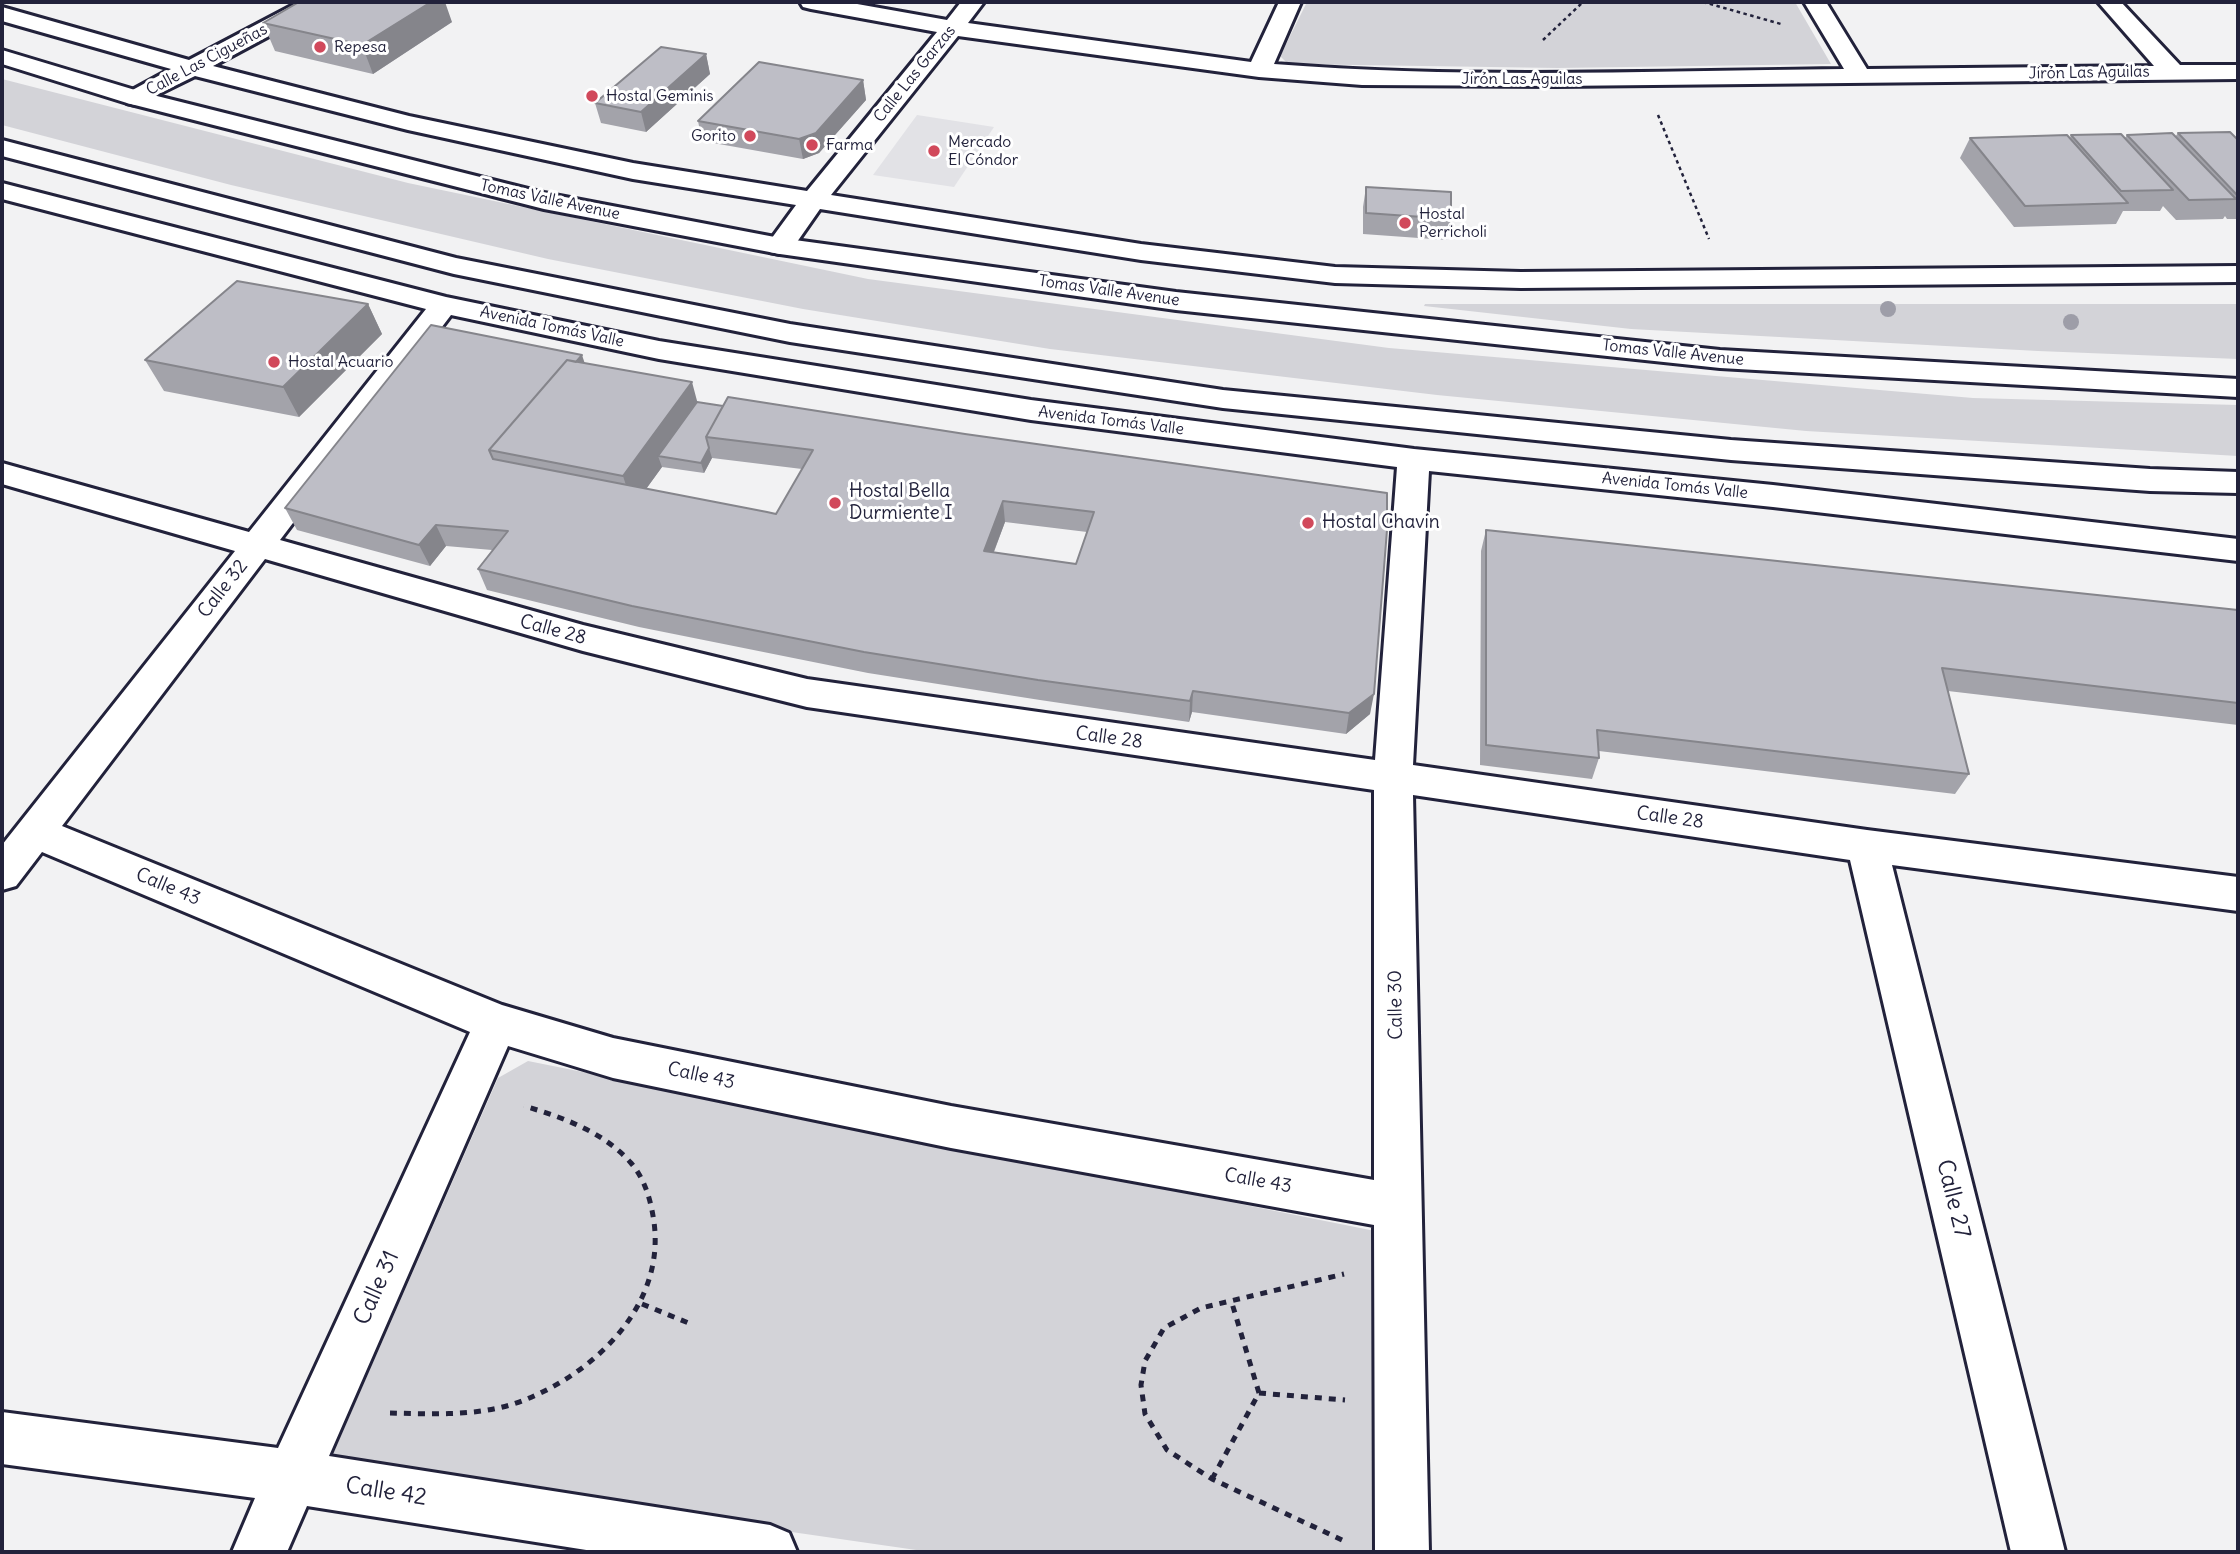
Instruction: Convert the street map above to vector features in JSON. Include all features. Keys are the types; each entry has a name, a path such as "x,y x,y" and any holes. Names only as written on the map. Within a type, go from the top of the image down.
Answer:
{"street":[{"name":"Calle Las Cigueñas","path":"136,98 315,2"},
{"name":"Jirón Las Aguilas","path":"811,2 953,28 1259,71 1362,78 2238,72"},
{"name":"Calle Las Garzas","path":"780,246 814,199 973,2"},
{"path":"1259,71 1290,2"},
{"path":"1815,2 1860,76"},
{"path":"2109,2 2173,72"},
{"path":"2,14 192,68 408,123 633,171 1141,252 1335,275 1534,280 2238,274"},
{"name":"Tomas Valle Avenue","path":"2,57 136,98 544,201 780,246 1176,301 1720,359 2238,388"},
{"path":"2,148 454,266 790,333 1223,399 1731,450 2150,480 2238,483"},
{"name":"Avenida Tomás Valle","path":"2,191 444,304 659,350 1031,410 1415,459 1773,496 2238,550"},
{"name":"Calle 32","path":"2,874 444,304"},
{"name":"Calle 30","path":"1402,1552 1393,778 1415,459"},
{"name":"Calle 28","path":"2,473 583,638 807,693 1867,846 2238,894"},
{"name":"Calle 43","path":"35,832 496,1023 613,1058 938,1124 1399,1207"},
{"name":"Calle 27","path":"1867,846 2038,1552"},
{"name":"Calle 31","path":"259,1552 496,1023"},
{"name":"Calle 42","path":"2,1438 293,1477 770,1552"}],"path":[{"path":"1535,47 1583,2"},
{"path":"1703,2 1839,41"},
{"path":"1643,78 1706,233"},
{"path":"390,1413 460,1415 526,1399 575,1375 612,1343 642,1304 655,1265 658,1231 649,1197 630,1161 587,1130 524,1106"},
{"path":"1342,1540 1212,1479 1167,1450 1145,1413 1141,1385 1145,1361 1164,1328 1201,1308 1349,1273"},
{"path":"1212,1479 1259,1393 1231,1300"},
{"path":"642,1304 691,1324"},
{"path":"1259,1393 1345,1400"}],"shaded area":[{"path":"1307,2 1795,2 1831,64 1558,68 1288,64 1280,56"},
{"path":"2,79 408,183 868,279 1389,348 1973,398 2238,405 2238,456 1806,431 1437,395 1050,349 803,309 548,259 231,185 2,125"},
{"name":"Mercado El Cóndor","path":"917,115 994,127 954,187 873,175"},
{"path":"2238,304 2238,359 1631,329 1424,306"},
{"path":"528,1061 1380,1232 1382,1552 930,1552 328,1465 498,1078"}],"building":[{"path":"299,2 431,2 362,45 263,23"},
{"path":"661,47 706,54 641,112 595,103"},
{"path":"759,62 863,80 816,133 799,139 698,121"},
{"path":"2230,132 2238,140 2238,196 2178,133"},
{"path":"2172,133 2236,199 2189,200 2127,135"},
{"path":"2121,134 2173,190 2121,191 2071,135"},
{"path":"2067,135 2128,203 2025,206 1970,138"},
{"path":"1366,187 1451,192 1451,219 1366,213"},
{"path":"237,281 368,304 283,387 145,360"},
{"path":"431,325 582,355 576,362 567,360 489,450 493,459 776,514 813,450 706,437 728,397 965,434 1387,493 1387,530 1374,694 1349,713 1193,691 1190,701 864,652 632,606 478,569 508,531 436,525 419,545 285,508","holes":["1003,501 1094,512 1076,564 984,551"]},
{"path":"567,360 692,382 623,476 489,450"},
{"path":"697,402 723,406 706,437 709,448 701,463 658,456"},
{"path":"1486,530 2238,610 2238,703 1942,668 1969,774 1597,730 1599,758 1486,745"}],"place":[{"name":"Repesa","path":"320,47"},
{"name":"Hostal Geminis","path":"592,96"},
{"name":"Gorito","path":"750,136"},
{"name":"Farma","path":"812,145"},
{"name":"Mercado El Cóndor","path":"934,151"},
{"name":"Hostal Perricholi","path":"1405,223"},
{"name":"Hostal Acuario","path":"274,362"},
{"name":"Hostal Bella Durmiente I","path":"835,503"},
{"name":"Hostal Chavin","path":"1308,523"}]}
